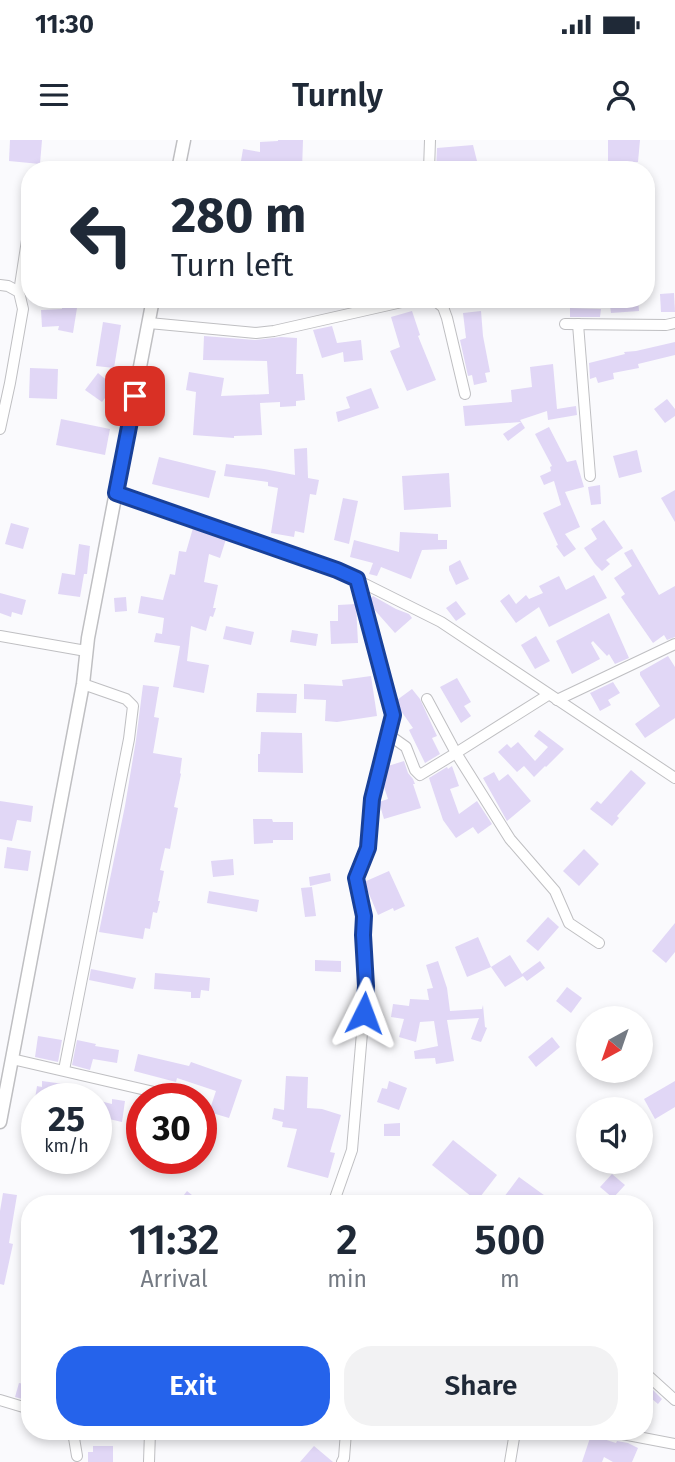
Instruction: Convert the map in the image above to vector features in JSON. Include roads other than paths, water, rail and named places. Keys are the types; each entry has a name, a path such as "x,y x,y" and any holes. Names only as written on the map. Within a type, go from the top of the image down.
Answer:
{"street":[{"path":"180,161 184,140"},
{"path":"429,161 430,140"},
{"path":"21,279 21,300"},
{"path":"0,285 19,292"},
{"path":"0,429 23,308"},
{"path":"0,1122 152,308"},
{"path":"149,323 256,333 375,308"},
{"path":"443,308 465,394"},
{"path":"565,324 675,323"},
{"path":"578,324 590,475"},
{"path":"116,493 357,579 441,622 675,778"},
{"path":"337,1195 352,1150 366,986 364,916 356,878 368,848 372,799 393,715 357,579"},
{"path":"0,636 86,651"},
{"path":"389,735 406,747 415,770 420,775 553,697 675,644"},
{"path":"65,1070 129,739 133,706 126,699 83,684"},
{"path":"427,699 456,753 510,839 555,891 569,923 599,943"},
{"path":"12,1059 126,1085"},
{"path":"653,1380 675,1399"},
{"path":"0,1400 21,1406"},
{"path":"74,1440 77,1456"},
{"path":"149,1462 150,1440"},
{"path":"342,1462 345,1440"},
{"path":"510,1462 514,1440"},
{"path":"653,1440 675,1444"}]}
